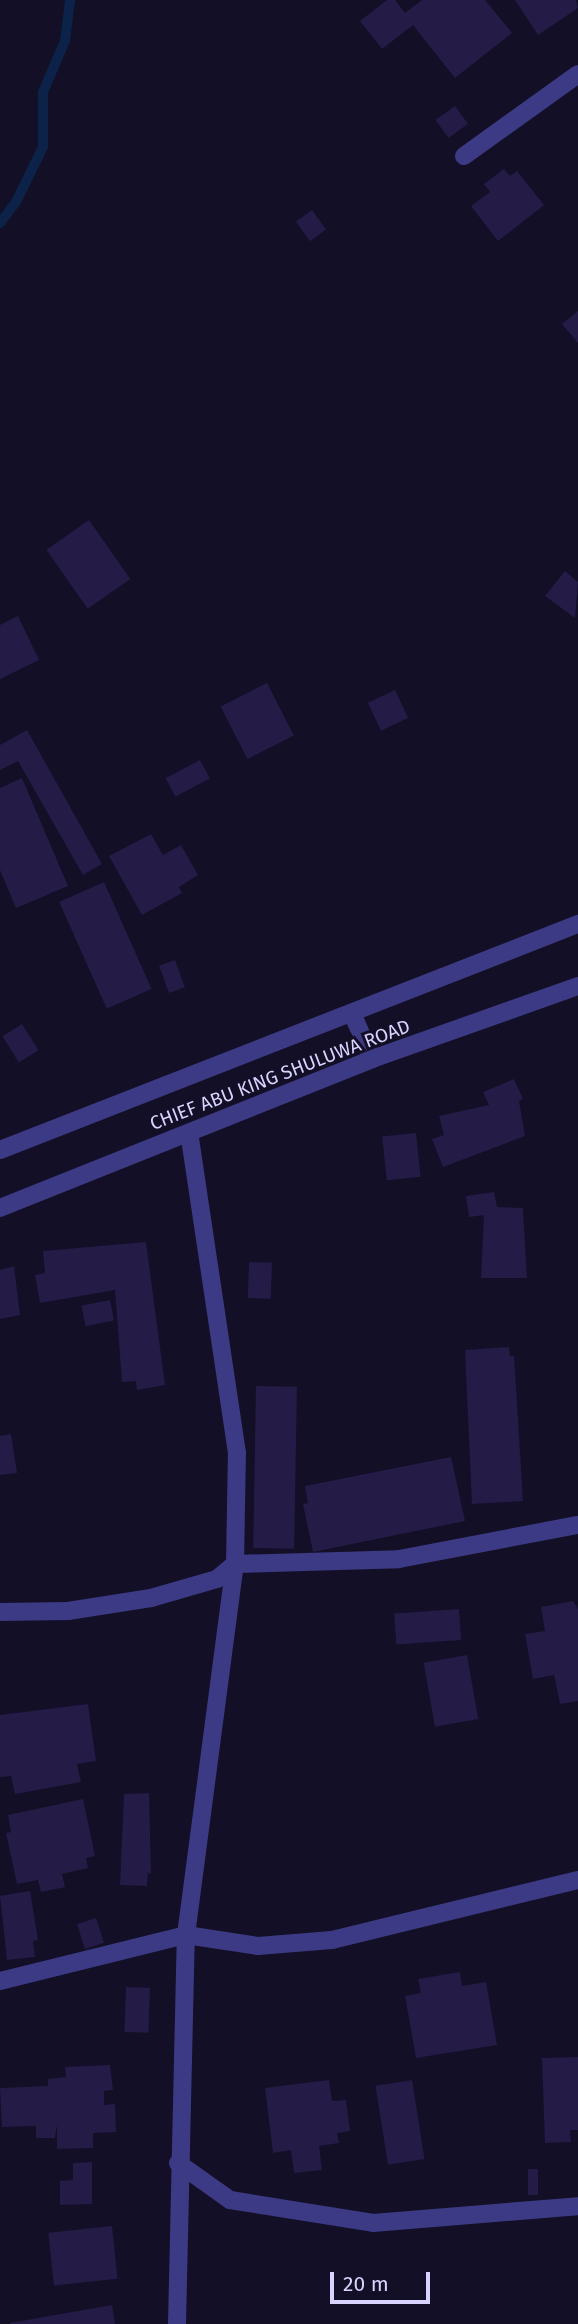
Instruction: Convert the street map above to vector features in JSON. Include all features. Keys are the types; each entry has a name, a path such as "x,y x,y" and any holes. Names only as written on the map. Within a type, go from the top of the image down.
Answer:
{"street":[{"path":"464,156 578,74"},
{"path":"0,1150 578,924"},
{"name":"CHIEF ABU KING SHULUWA ROAD","path":"0,1208 372,1059 578,986"},
{"path":"352,1013 372,1059"},
{"path":"177,2324 178,2162 186,1935 235,1564 237,1453 189,1133"},
{"path":"0,1612 68,1611 151,1598 217,1579 235,1564 399,1559 578,1525"},
{"path":"0,1981 186,1935 258,1946 331,1940 578,1880"},
{"path":"178,2162 230,2200 373,2223 578,2206"}],"building":[{"path":"387,0 395,0 405,13 422,0 485,0 512,33 455,78 413,25 382,49 360,21"},
{"path":"515,0 576,0 578,8 538,35"},
{"path":"455,106 468,124 449,138 436,120"},
{"path":"504,169 510,176 517,171 544,205 498,241 471,206 490,192 484,184"},
{"path":"312,210 326,229 310,241 296,222"},
{"path":"578,311 578,343 562,324"},
{"path":"89,520 130,579 88,609 46,550"},
{"path":"565,571 578,582 575,618 545,596"},
{"path":"18,616 39,660 0,679 0,625"},
{"path":"267,683 294,736 247,759 221,707"},
{"path":"395,690 408,718 381,731 368,703"},
{"path":"27,730 102,864 83,875 18,761 0,770 0,745"},
{"path":"200,760 210,779 175,797 166,778"},
{"path":"22,778 68,886 16,908 0,870 0,788"},
{"path":"151,834 163,855 181,845 198,875 179,887 182,893 142,915 109,856"},
{"path":"104,882 152,989 107,1009 59,902"},
{"path":"175,960 185,987 169,993 159,966"},
{"path":"22,1024 38,1050 19,1062 2,1036"},
{"path":"514,1079 523,1099 519,1101 525,1136 443,1167 432,1139 444,1135 439,1116 489,1105 483,1092"},
{"path":"416,1133 421,1177 387,1180 382,1137"},
{"path":"494,1192 497,1207 523,1208 527,1278 481,1278 484,1215 469,1217 466,1196"},
{"path":"146,1242 165,1385 137,1390 136,1381 122,1382 115,1290 40,1303 35,1275 45,1273 43,1251"},
{"path":"249,1262 272,1263 271,1299 248,1298"},
{"path":"14,1266 20,1315 0,1319 0,1270"},
{"path":"110,1300 114,1321 86,1326 82,1306"},
{"path":"509,1347 510,1356 514,1356 523,1501 472,1504 465,1350"},
{"path":"256,1386 297,1387 294,1549 253,1548"},
{"path":"11,1434 17,1473 0,1475 0,1436"},
{"path":"451,1457 465,1521 313,1552 303,1504 308,1503 305,1486"},
{"path":"573,1601 578,1609 578,1701 560,1704 554,1675 533,1679 525,1634 545,1631 541,1607"},
{"path":"459,1609 461,1640 396,1644 394,1614"},
{"path":"467,1655 478,1719 435,1727 424,1663"},
{"path":"88,1704 96,1761 77,1764 81,1782 15,1794 11,1776 0,1777 0,1715"},
{"path":"149,1793 151,1874 148,1873 147,1886 120,1885 124,1794"},
{"path":"83,1799 95,1856 86,1858 88,1868 62,1874 65,1887 41,1892 38,1880 17,1884 6,1833 11,1832 8,1815"},
{"path":"30,1891 38,1940 33,1941 35,1957 7,1960 0,1896"},
{"path":"96,1918 104,1943 85,1949 77,1924"},
{"path":"460,1972 462,1986 486,1982 497,2045 416,2058 405,1996 421,1993 418,1979"},
{"path":"126,1987 150,1988 148,2033 124,2032"},
{"path":"578,2057 578,2130 570,2130 571,2142 545,2143 542,2058"},
{"path":"110,2065 113,2090 104,2091 104,2105 115,2104 116,2132 93,2133 93,2148 57,2149 57,2125 55,2138 36,2138 36,2126 2,2127 0,2088 48,2086 48,2079 66,2077 65,2067"},
{"path":"329,2080 332,2101 346,2100 350,2131 337,2133 339,2143 319,2146 322,2170 294,2173 291,2150 273,2153 265,2088"},
{"path":"412,2080 425,2159 388,2165 375,2086"},
{"path":"92,2162 92,2204 60,2205 60,2181 73,2180 73,2163"},
{"path":"528,2169 538,2169 538,2195 528,2195"},
{"path":"112,2226 118,2279 54,2285 48,2233"},
{"path":"112,2305 115,2324 10,2324 10,2323"}],"waterway":[{"path":"0,223 16,202 43,147 43,92 65,41 70,0"}]}
